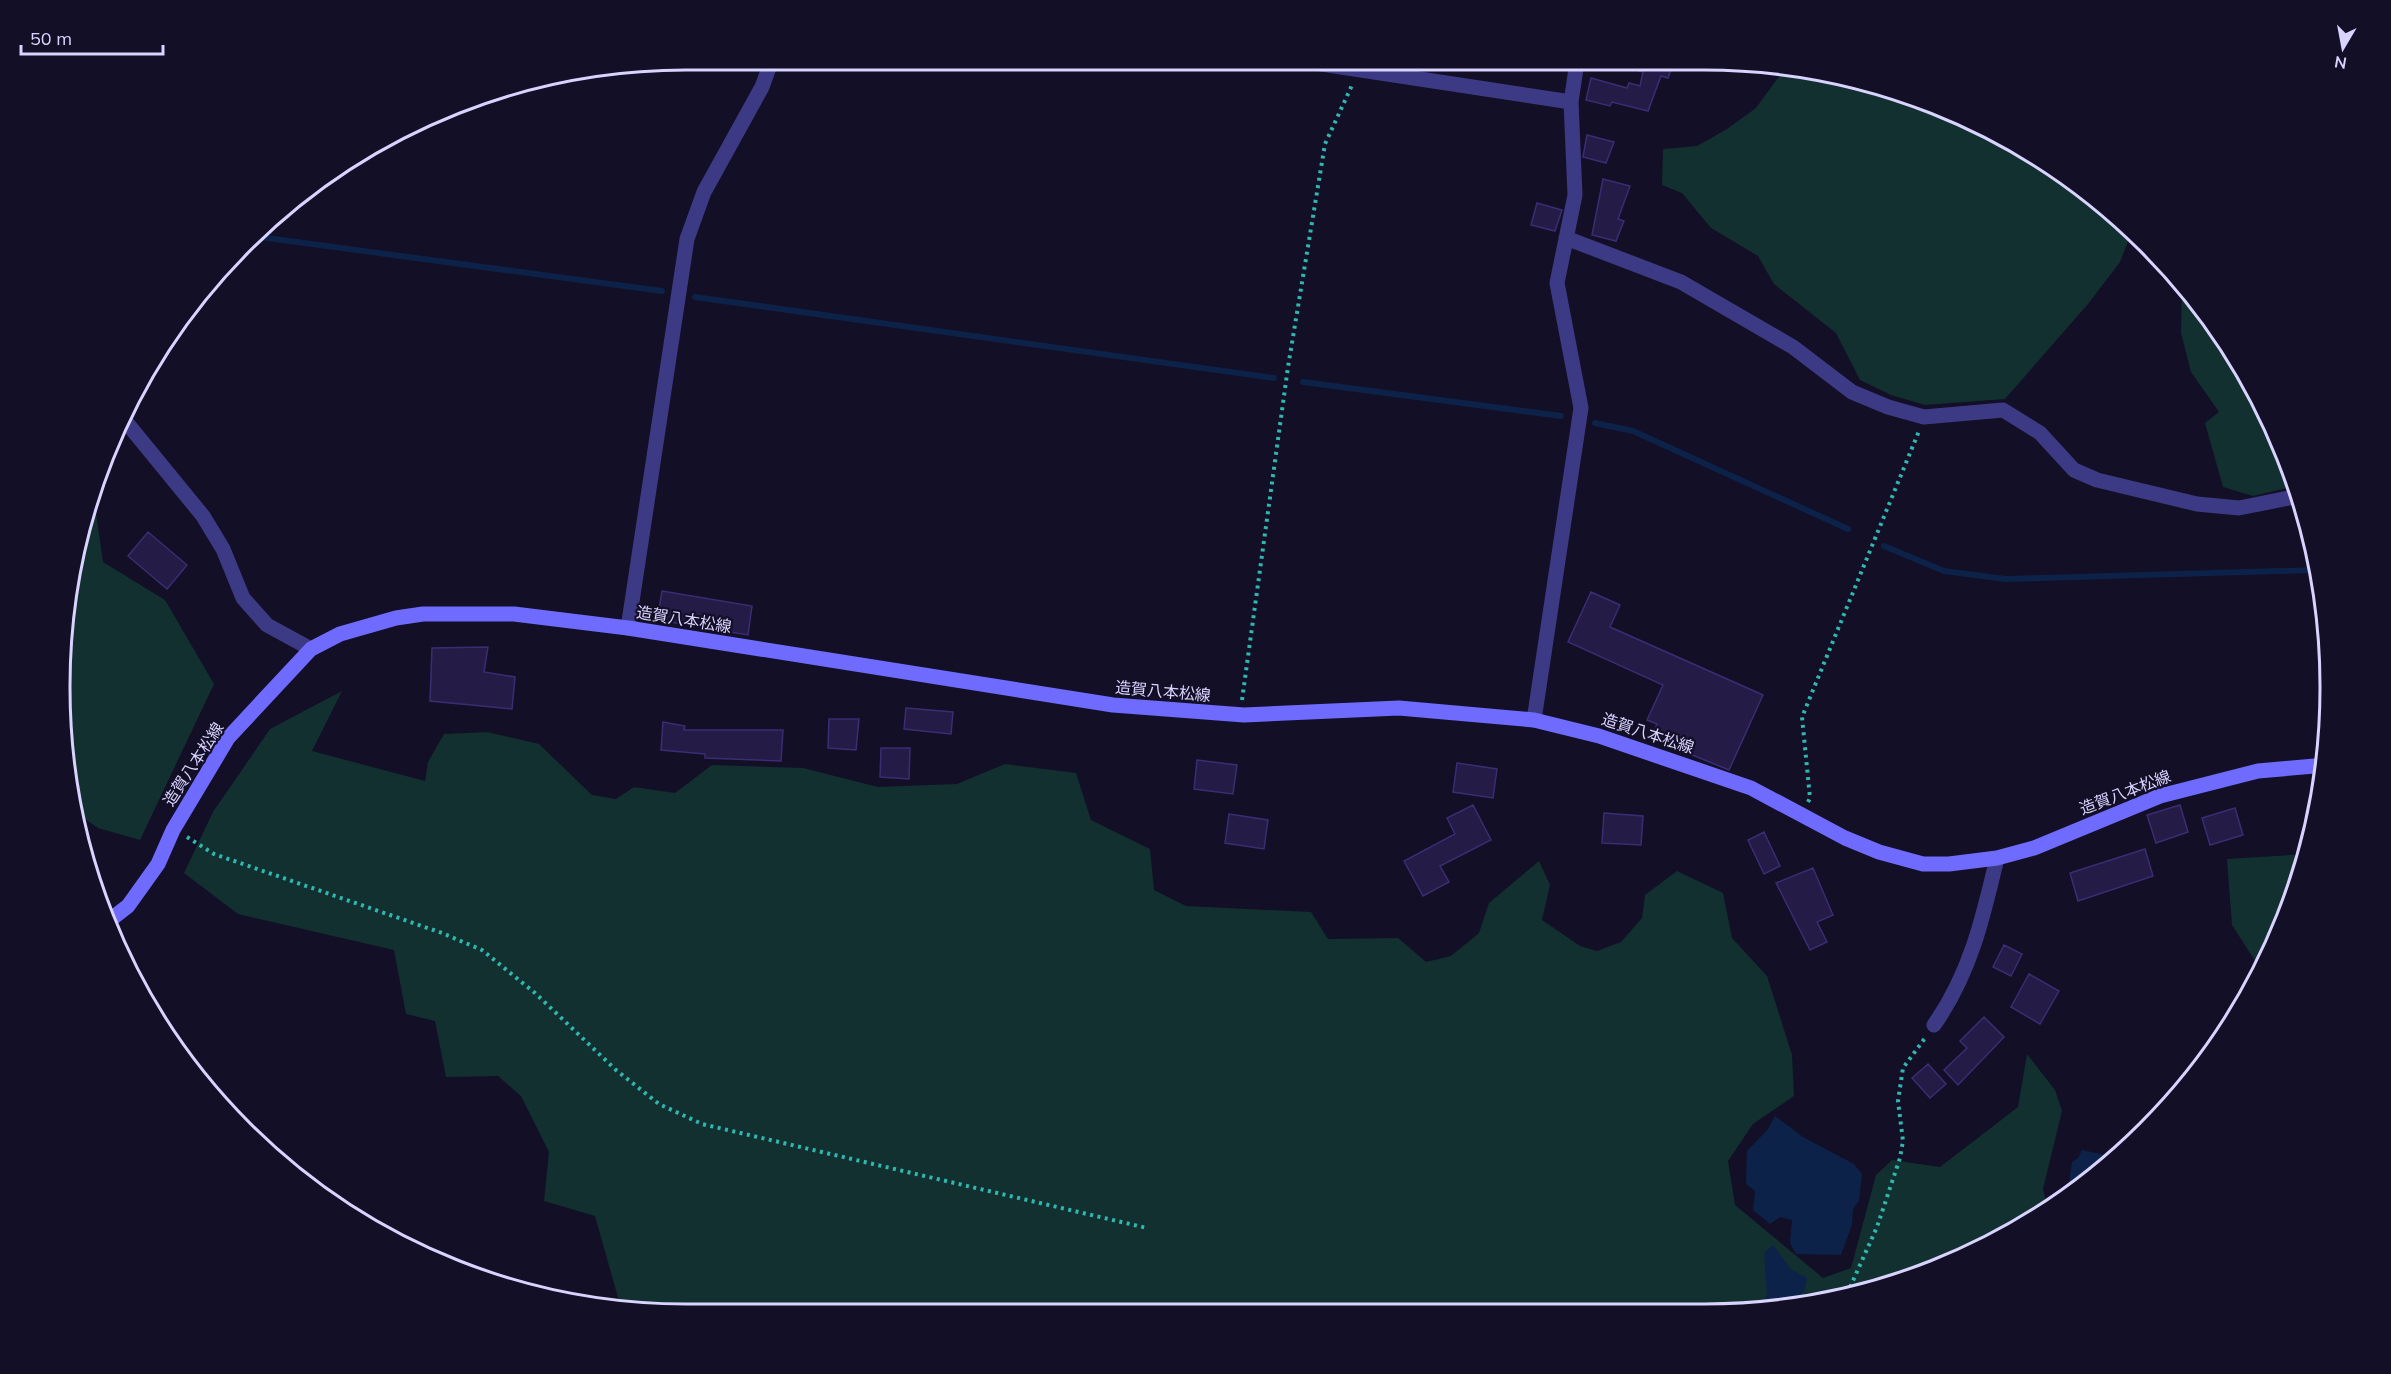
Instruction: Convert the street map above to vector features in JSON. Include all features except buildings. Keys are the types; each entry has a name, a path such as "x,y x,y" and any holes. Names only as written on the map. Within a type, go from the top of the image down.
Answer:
{"main road":[{"name":"造賀八本松線","path":"114,916 134,898 158,864 173,830 228,738 311,649 340,634 396,618 423,614 514,614 628,628 1113,705 1244,715 1399,708 1534,720 1599,736 1751,788 1879,852 1923,864 1949,864 1997,858 2034,848 2160,796 2258,771 2315,766"}],"street":[{"path":"628,628 687,239 704,192 762,87 769,70"},
{"path":"1359,70 1570,102"},
{"path":"1534,720 1581,408 1557,283 1575,195 1570,102 1576,70"},
{"path":"1566,238 1681,282 1793,347 1852,392 1888,407 1924,417 2003,410 2040,433 2074,470 2097,480 2198,504 2239,508 2291,498"},
{"path":"129,425 203,516 223,549 243,598 267,625 311,649"},
{"path":"1935,1025 1954,997 1975,949 1997,858"}],"path":[{"path":"1244,715 1242,698 1288,368 1325,144 1359,70"},
{"path":"1800,814 1810,798 1802,717 1924,417"},
{"path":"173,830 214,854 442,933 483,950 535,993 616,1070 658,1104 702,1124 1147,1228"},
{"path":"1851,1285 1877,1227 1900,1158 1904,1141 1898,1101 1904,1068 1935,1025"}],"green space":[{"path":"1780,76 1824,82 1864,92 1940,117 2012,153 2047,174 2079,198 2128,240 2120,262 2088,304 2005,399 1925,405 1891,395 1860,380 1836,333 1774,284 1758,256 1711,228 1682,193 1662,185 1663,149 1697,146 1727,129 1756,108"},
{"path":"2182,298 2217,344 2238,379 2274,451 2288,488 2253,496 2223,487 2205,423 2219,412 2191,372 2181,333"},
{"path":"96,513 103,562 165,600 214,684 140,840 98,828 85,819 82,807 72,727 70,687 76,607 82,567"},
{"path":"342,691 312,751 425,781 428,762 444,734 487,732 539,744 592,795 616,799 634,787 675,793 712,765 803,768 878,787 957,784 1005,764 1076,773 1091,820 1150,849 1154,890 1186,906 1311,912 1328,939 1398,938 1426,962 1451,956 1479,933 1489,903 1539,861 1550,885 1542,920 1580,946 1597,951 1621,942 1642,918 1645,895 1677,871 1723,893 1732,938 1767,976 1792,1055 1794,1096 1753,1124 1728,1161 1735,1205 1823,1278 1851,1268 1876,1175 1892,1160 1940,1167 2018,1107 2027,1054 2055,1090 2062,1111 2043,1189 2046,1201 1977,1240 1902,1271 1824,1292 1744,1302 1704,1304 687,1304 618,1299 595,1216 544,1201 549,1152 521,1096 498,1076 446,1077 435,1021 406,1014 394,950 238,914 184,873 213,812 270,729"},
{"path":"2297,855 2274,923 2256,962 2232,925 2227,859"}],"water":[{"path":"1775,1116 1803,1137 1854,1164 1862,1174 1859,1201 1853,1209 1852,1225 1841,1255 1796,1254 1790,1243 1792,1220 1780,1217 1770,1224 1753,1210 1755,1191 1746,1184 1747,1151 1768,1129"},
{"path":"2082,1150 2105,1155 2069,1182 2072,1162 2078,1158"},
{"path":"1773,1245 1791,1269 1807,1278 1804,1292 1800,1296 1764,1300 1767,1295 1764,1253"}],"waterway":[{"path":"265,238 662,291"},
{"path":"695,297 1274,378"},
{"path":"1303,382 1561,416"},
{"path":"1595,423 1633,431 1848,529"},
{"path":"1884,546 1944,571 2005,579 2309,570"}]}
